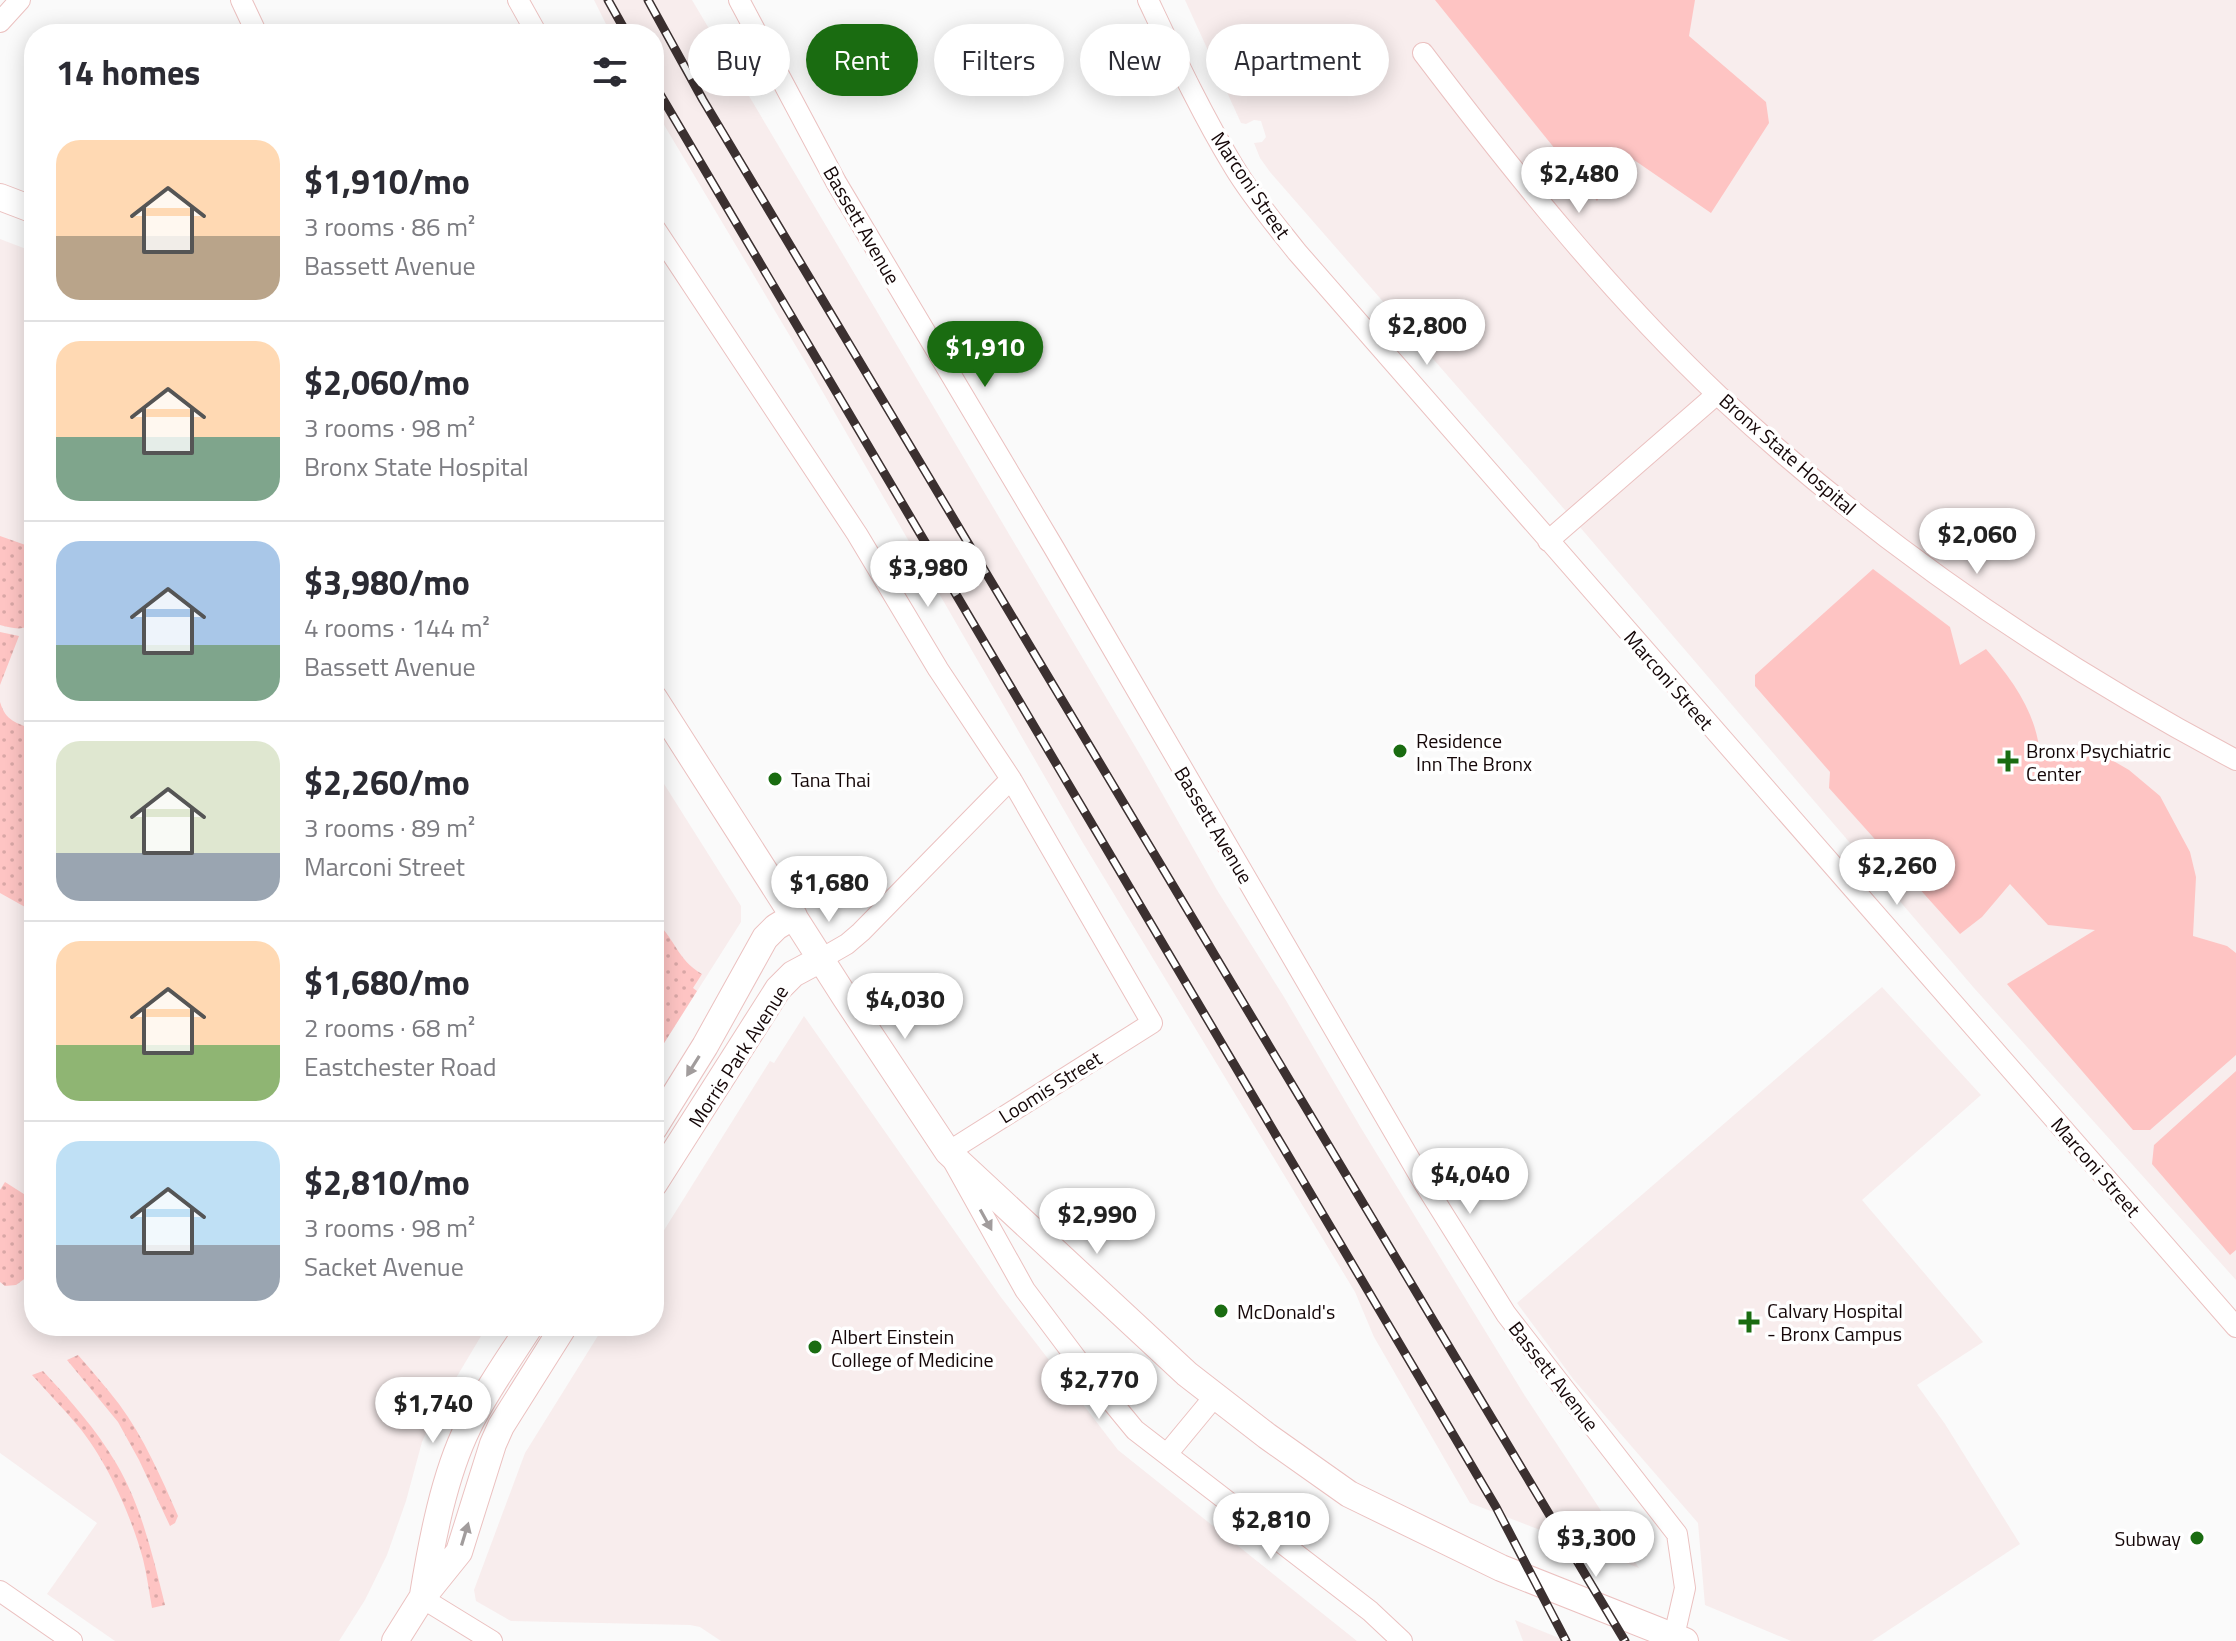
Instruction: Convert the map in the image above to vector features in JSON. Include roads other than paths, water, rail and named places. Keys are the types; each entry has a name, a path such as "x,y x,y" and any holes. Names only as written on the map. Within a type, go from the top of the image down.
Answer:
{"main road":[{"path":"0,197 24,206"},
{"path":"664,714 948,1152 1187,1374 1349,1494 1501,1568 1680,1638"},
{"name":"Morris Park Avenue","path":"664,1112 765,938 794,916"},
{"name":"Morris Park Avenue","path":"664,1168 778,989 793,974 821,959"},
{"path":"422,1598 431,1542 461,1443 478,1409 524,1336"},
{"path":"395,1641 422,1598 459,1552 486,1463 501,1426 558,1336"}],"street":[{"path":"0,22 20,0"},
{"path":"241,0 252,24"},
{"path":"518,0 531,24"},
{"name":"Bassett Avenue","path":"739,0 836,182 1054,548 1422,1180 1506,1314 1677,1534 1685,1588 1680,1638"},
{"name":"Marconi Street","path":"1148,0 1200,107 1235,169 1297,252 2236,1327"},
{"name":"Bronx State Hospital","path":"1423,53 1561,228 1637,313 1717,394 1815,481 1989,612 2083,673 2236,760"},
{"path":"664,242 857,534 938,669 1011,779"},
{"path":"1548,541 1717,394"},
{"name":"Morris Park Avenue","path":"821,959 861,932 1011,779"},
{"name":"Loomis Street","path":"948,1152 1152,1023 1011,779"},
{"path":"948,1152 1025,1290 1135,1430 1358,1601 1402,1641"},
{"path":"1167,1454 1215,1396"},
{"path":"0,1591 72,1641"},
{"path":"422,1598 492,1641"}],"railway":[{"path":"608,0 621,24"},
{"path":"648,0 661,24"},
{"path":"664,29 703,100 1625,1641"},
{"path":"664,101 1496,1507 1566,1641"}],"place":[{"name":"Residence Inn The Bronx","path":"1400,751"},
{"name":"Bronx Psychiatric Center","path":"2008,761"},
{"name":"Tana Thai","path":"775,779"},
{"name":"McDonald's","path":"1221,1311"},
{"name":"Calvary Hospital - Bronx Campus","path":"1749,1322"},
{"name":"Albert Einstein College of Medicine","path":"815,1347"},
{"name":"Subway","path":"2197,1538"}]}
